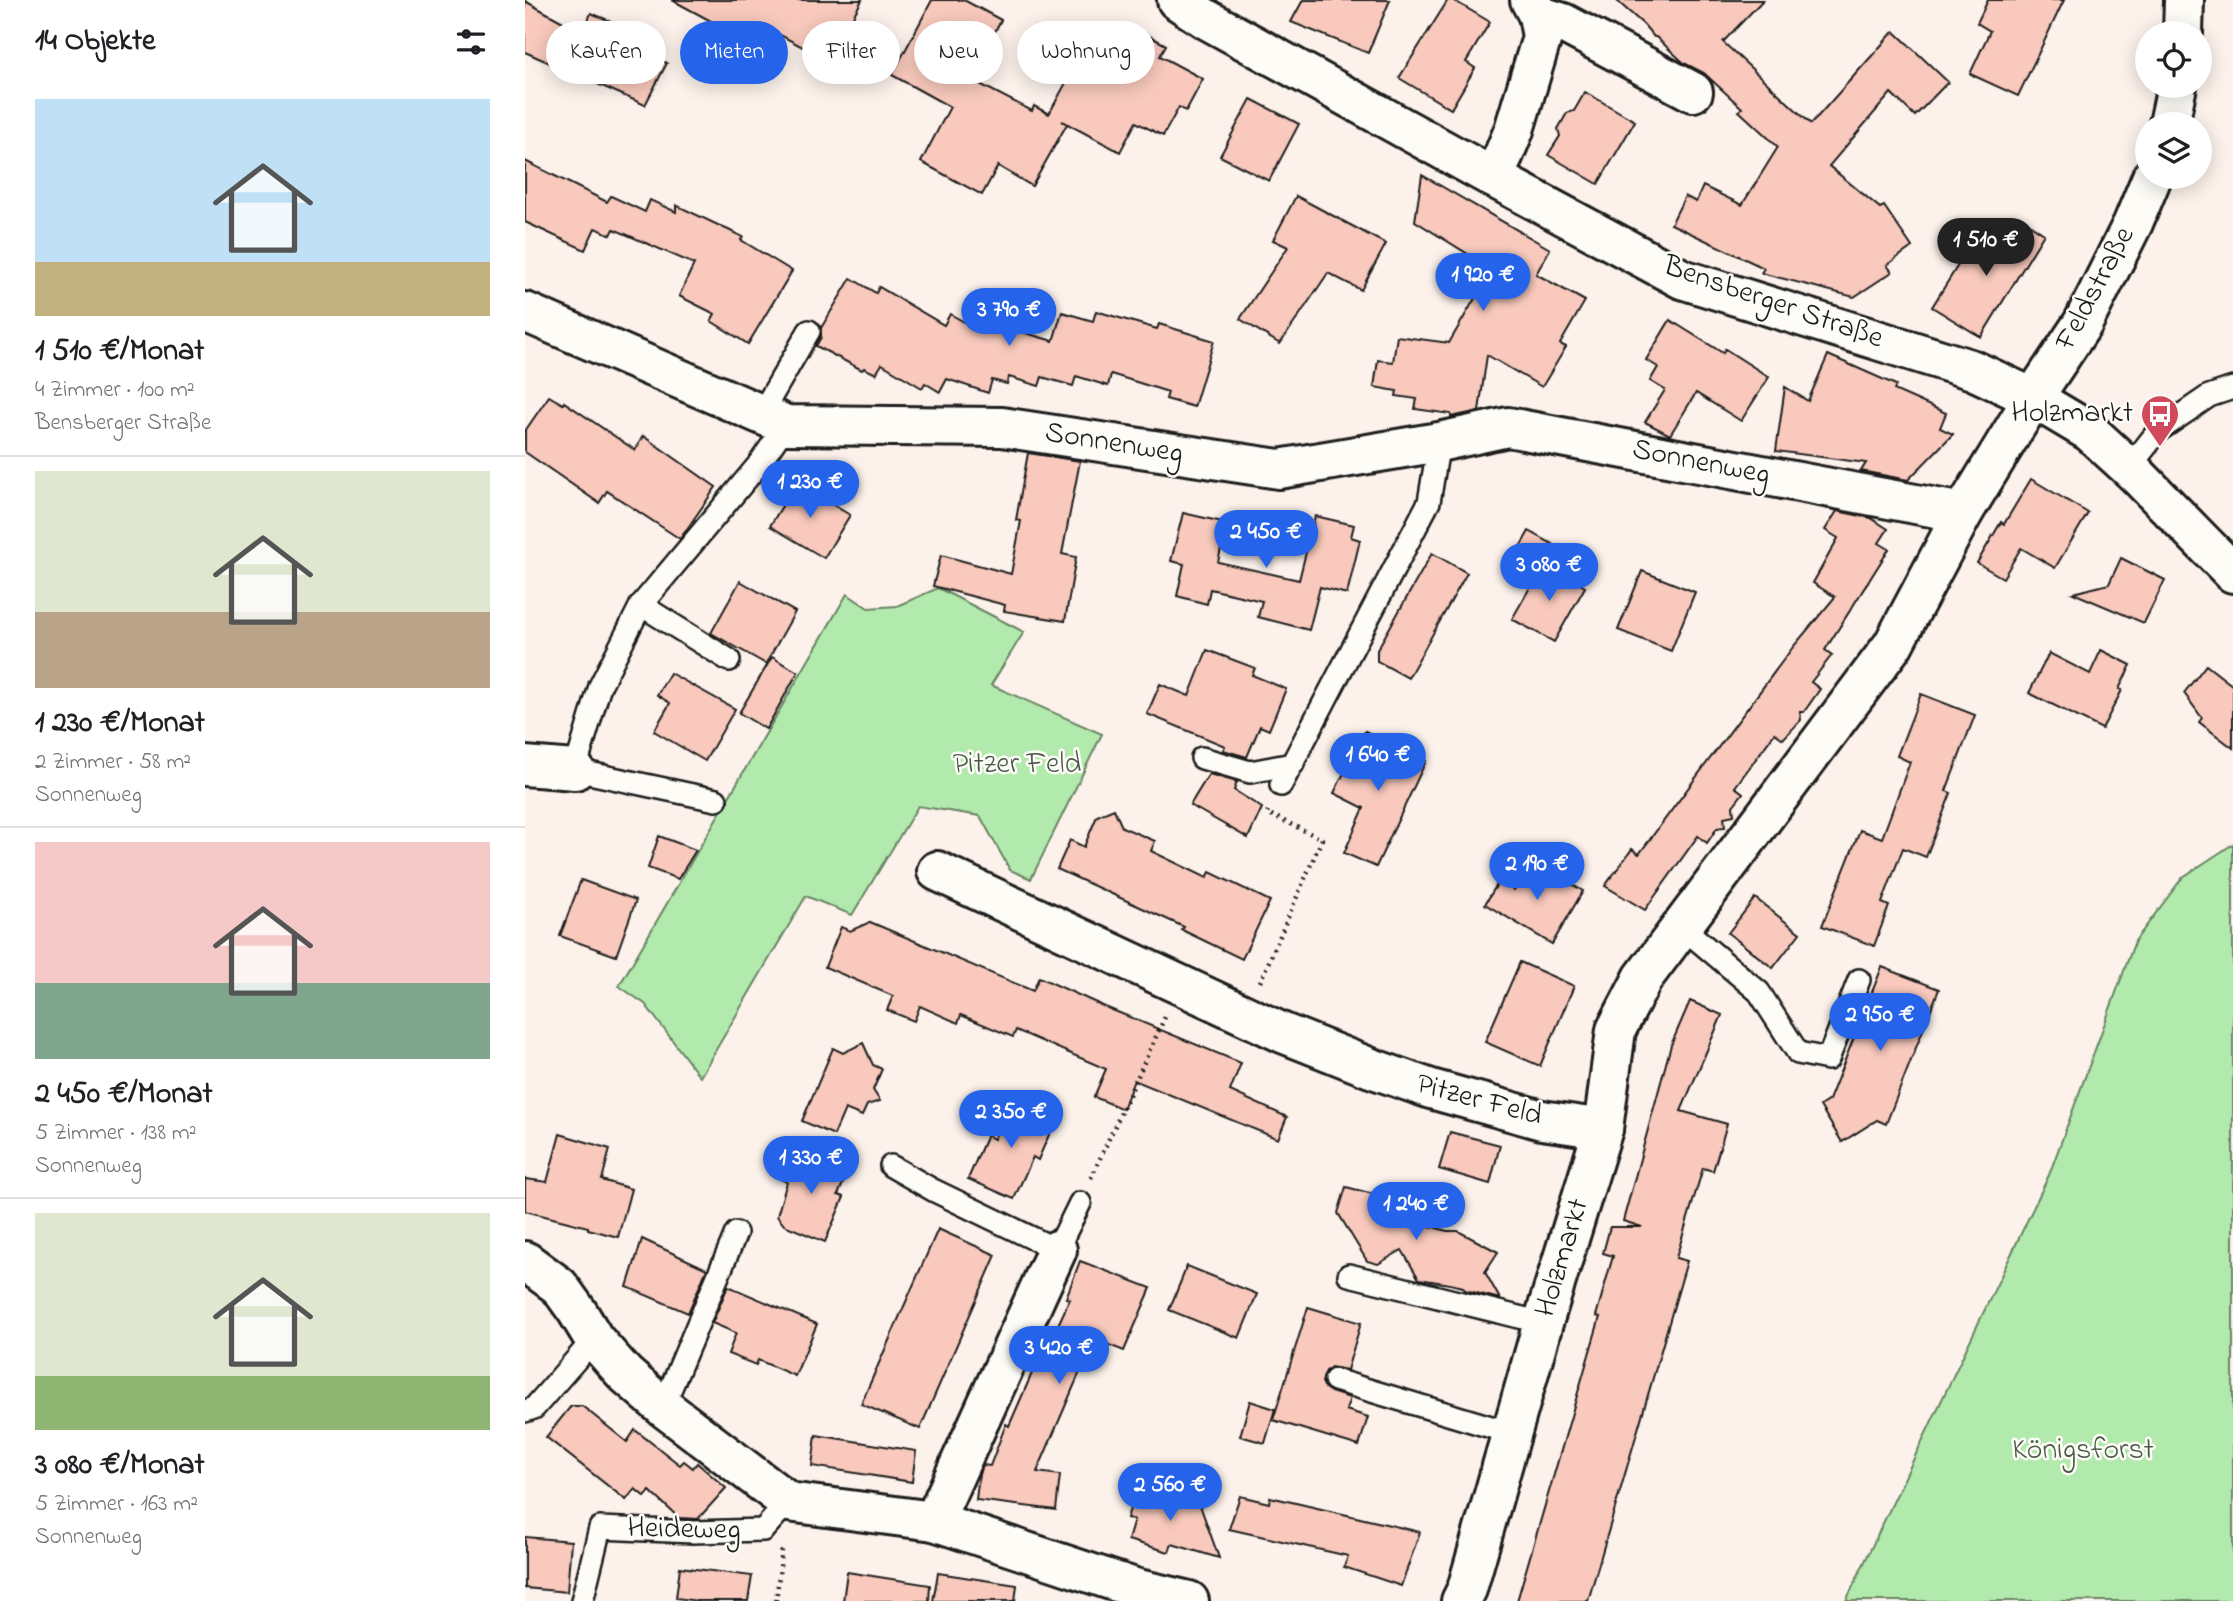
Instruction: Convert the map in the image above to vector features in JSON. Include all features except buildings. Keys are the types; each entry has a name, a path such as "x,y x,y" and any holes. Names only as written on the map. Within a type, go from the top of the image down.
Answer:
{"street":[{"name":"Bensberger Straße","path":"1177,0 1206,19 1493,178 1682,279 1973,370 2033,398 2090,432 2233,573"},
{"path":"2184,0 2185,21"},
{"path":"1493,178 1514,130 1537,60 1542,37 1534,8"},
{"path":"1534,8 1693,92"},
{"name":"Feldstraße","path":"2033,398 2083,323 2147,189"},
{"name":"Sonnenweg","path":"525,312 773,419 1002,427 1279,469 1439,442 1509,427 1963,513"},
{"name":"Holzmarkt","path":"1461,1601 1467,1589 1543,1323 1603,1129 1616,1030 1643,978 1893,645 1963,513 2033,398"},
{"path":"525,766 575,770"},
{"name":"Pitzer Feld","path":"937,871 1283,1033 1430,1090 1542,1120 1603,1129"},
{"path":"934,1521 1057,1250"},
{"name":"Heideweg","path":"525,1261 559,1286 594,1339 625,1374 788,1502"},
{"path":"788,1502 934,1521 1136,1595 1189,1601"}],"lane":[{"path":"716,800 575,770 600,686 641,605 759,464 773,419 809,331"},
{"path":"2129,468 2158,431 2209,396 2233,388"},
{"path":"1276,794 1429,502 1439,442"},
{"path":"641,605 729,660"},
{"path":"1202,758 1250,772 1293,764"},
{"path":"1681,926 1759,992 1798,1053 1828,1059 1859,980"},
{"path":"891,1166 933,1190 1057,1250 1080,1203"},
{"path":"663,1406 736,1233"},
{"path":"1349,1275 1543,1323"},
{"path":"525,1411 534,1408 594,1339"},
{"path":"1335,1380 1511,1433"},
{"name":"Heideweg","path":"582,1601 600,1528 693,1532 763,1530 788,1502"}],"path":[{"path":"1246,1016 1322,839 1267,813 1276,794"},
{"path":"1080,1203 1180,985"}],"green space":[{"path":"938,588 1024,632 991,685 1102,734 1031,879 1010,870 980,816 918,806 852,915 806,896 700,1077 645,1004 619,986 847,594 868,608 897,606"},
{"name":"Königsforst","path":"2233,844 2233,1601 1846,1601 2049,1175 2135,941 2183,877"}],"place":[{"name":"Holzmarkt","path":"2160,448"}]}
